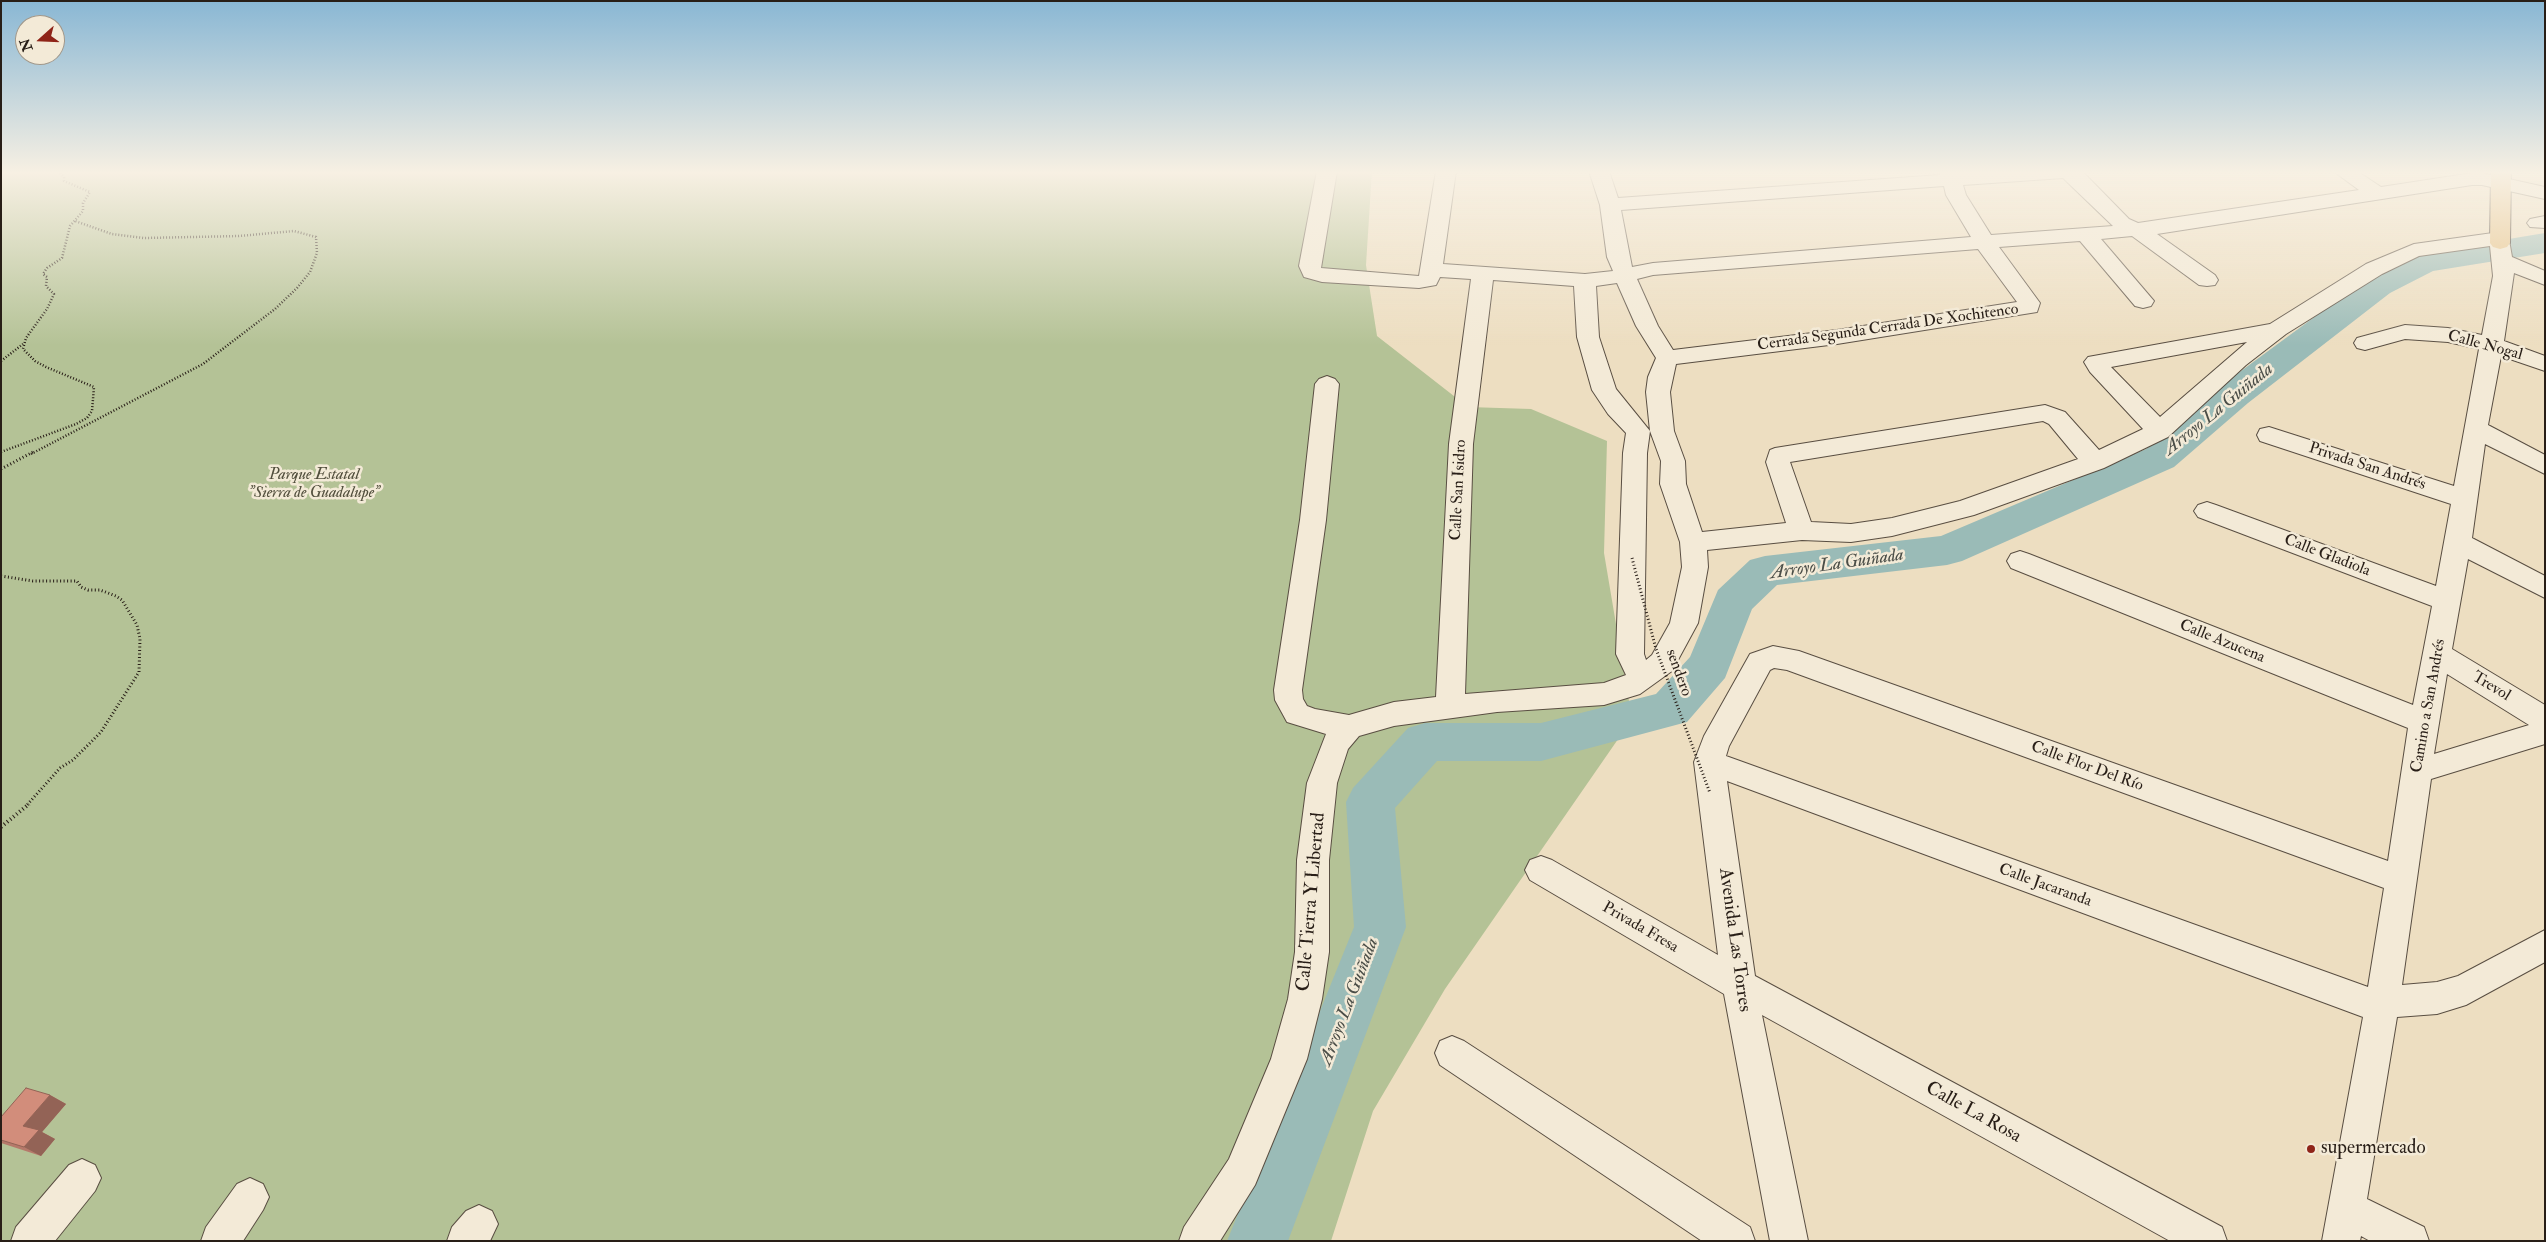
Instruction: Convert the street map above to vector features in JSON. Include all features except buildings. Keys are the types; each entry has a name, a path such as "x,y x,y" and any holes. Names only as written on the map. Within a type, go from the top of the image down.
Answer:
{"main road":[{"name":"Camino a San Andrés","path":"2497,229 2501,250"}],"street":[{"path":"1317,229 1310,266 1312,272 1322,276 1429,275 1483,272 1586,280 1625,276 1653,269 2142,229"},
{"path":"1429,275 1437,229"},
{"path":"1327,384 1313,520 1288,690 1292,708 1304,718 1349,727 1394,714 1497,701 1604,694 1630,686 1644,678 1662,663 1684,623 1695,568 1693,542 1673,484 1673,461 1662,431 1658,392 1660,377 1667,358 1647,326 1625,276 1618,257 1614,229"},
{"path":"1978,229 1984,242"},
{"path":"2135,230 2150,238 2207,280"},
{"path":"2086,235 2143,301"},
{"name":"Cerrada Segunda Cerrada De Xochitenco","path":"1667,358 1837,337 2029,307 2029,303 1994,259 1984,242"},
{"path":"1693,542 1802,531 1851,533 1923,520 2015,492 2095,462 2160,431 2238,360 2278,329 2338,290 2408,253 2501,250 2545,279"},
{"name":"Camino a San Andrés","path":"2343,1224 2389,964 2424,722 2458,542 2475,428 2504,276 2501,250"},
{"name":"Calle San Isidro","path":"1450,708 1460,444 1483,272"},
{"path":"1586,280 1588,337 1604,390 1616,408 1638,431 1662,431"},
{"path":"2160,431 2098,367 2096,362 2278,329"},
{"name":"Calle Nogal","path":"2365,344 2405,332 2448,335 2491,344 2545,364"},
{"path":"1802,531 1786,490 1778,462 1779,456 1784,454 2045,413 2057,418 2095,462"},
{"path":"2475,428 2545,466"},
{"path":"1638,431 1635,453 1630,654 1634,665 1644,678"},
{"name":"Privada San Andrés","path":"2269,434 2465,499"},
{"name":"Calle Gladiola","path":"2208,511 2447,601"},
{"path":"2458,542 2545,588"},
{"name":"Calle Azucena","path":"2020,561 2424,722"},
{"name":"Trevol","path":"2437,654 2545,720"},
{"name":"Avenida Las Torres","path":"1773,657 1760,662 1714,745 1710,778 1739,985 1789,1241"},
{"name":"Calle Flor Del Río","path":"1773,657 1790,659 2401,880"},
{"name":"Calle Tierra Y Libertad","path":"1198,1241 1242,1172 1288,1059 1304,999 1312,952 1313,860 1322,784 1333,749 1339,737 1349,727"},
{"path":"2418,772 2545,732"},
{"name":"Calle Jacaranda","path":"1710,778 2354,1000 2381,1004 2437,998 2466,990 2545,945"},
{"name":"Privada Fresa","path":"1541,870 1739,985"},
{"name":"Calle La Rosa","path":"1739,985 2208,1241"},
{"path":"1452,1053 1736,1241"},
{"path":"30,1241 82,1178"},
{"path":"220,1241 250,1197"},
{"path":"2343,1224 2410,1241"}],"path":[{"path":"1,361 23,344 47,309 54,294 46,286 47,277 43,274 47,268 62,258 69,229"},
{"path":"1,469 202,364 275,309 310,272 317,253 316,237 294,230 239,236 144,238 112,234 98,229"},
{"path":"23,344 23,349 35,360 94,388 92,412 87,418 76,424"},
{"path":"1,452 102,415"},
{"name":"sendero","path":"1632,558 1656,649 1710,778"},
{"path":"1,576 33,581 78,581 81,586 88,590 100,590 116,596 122,600 137,625 140,639 139,672 101,732 72,760 60,768 35,798 1,827"}],"green space":[{"name":"Parque Estatal \"Sierra de Guadalupe\"","path":"1,229 1368,229 1366,265 1377,336 1468,407 1531,409 1607,441 1604,553 1632,719 1445,989 1373,1111 1331,1241 1,1241"}],"waterway":[{"name":"Arroyo La Guiñada","path":"1257,1241 1380,927 1370,802 1425,742 1541,742 1671,709 1709,666 1733,601 1765,571 1947,550 2160,458 2235,394 2378,286 2424,262 2545,243"}],"place":[{"name":"supermercado","path":"2311,1149"}]}
